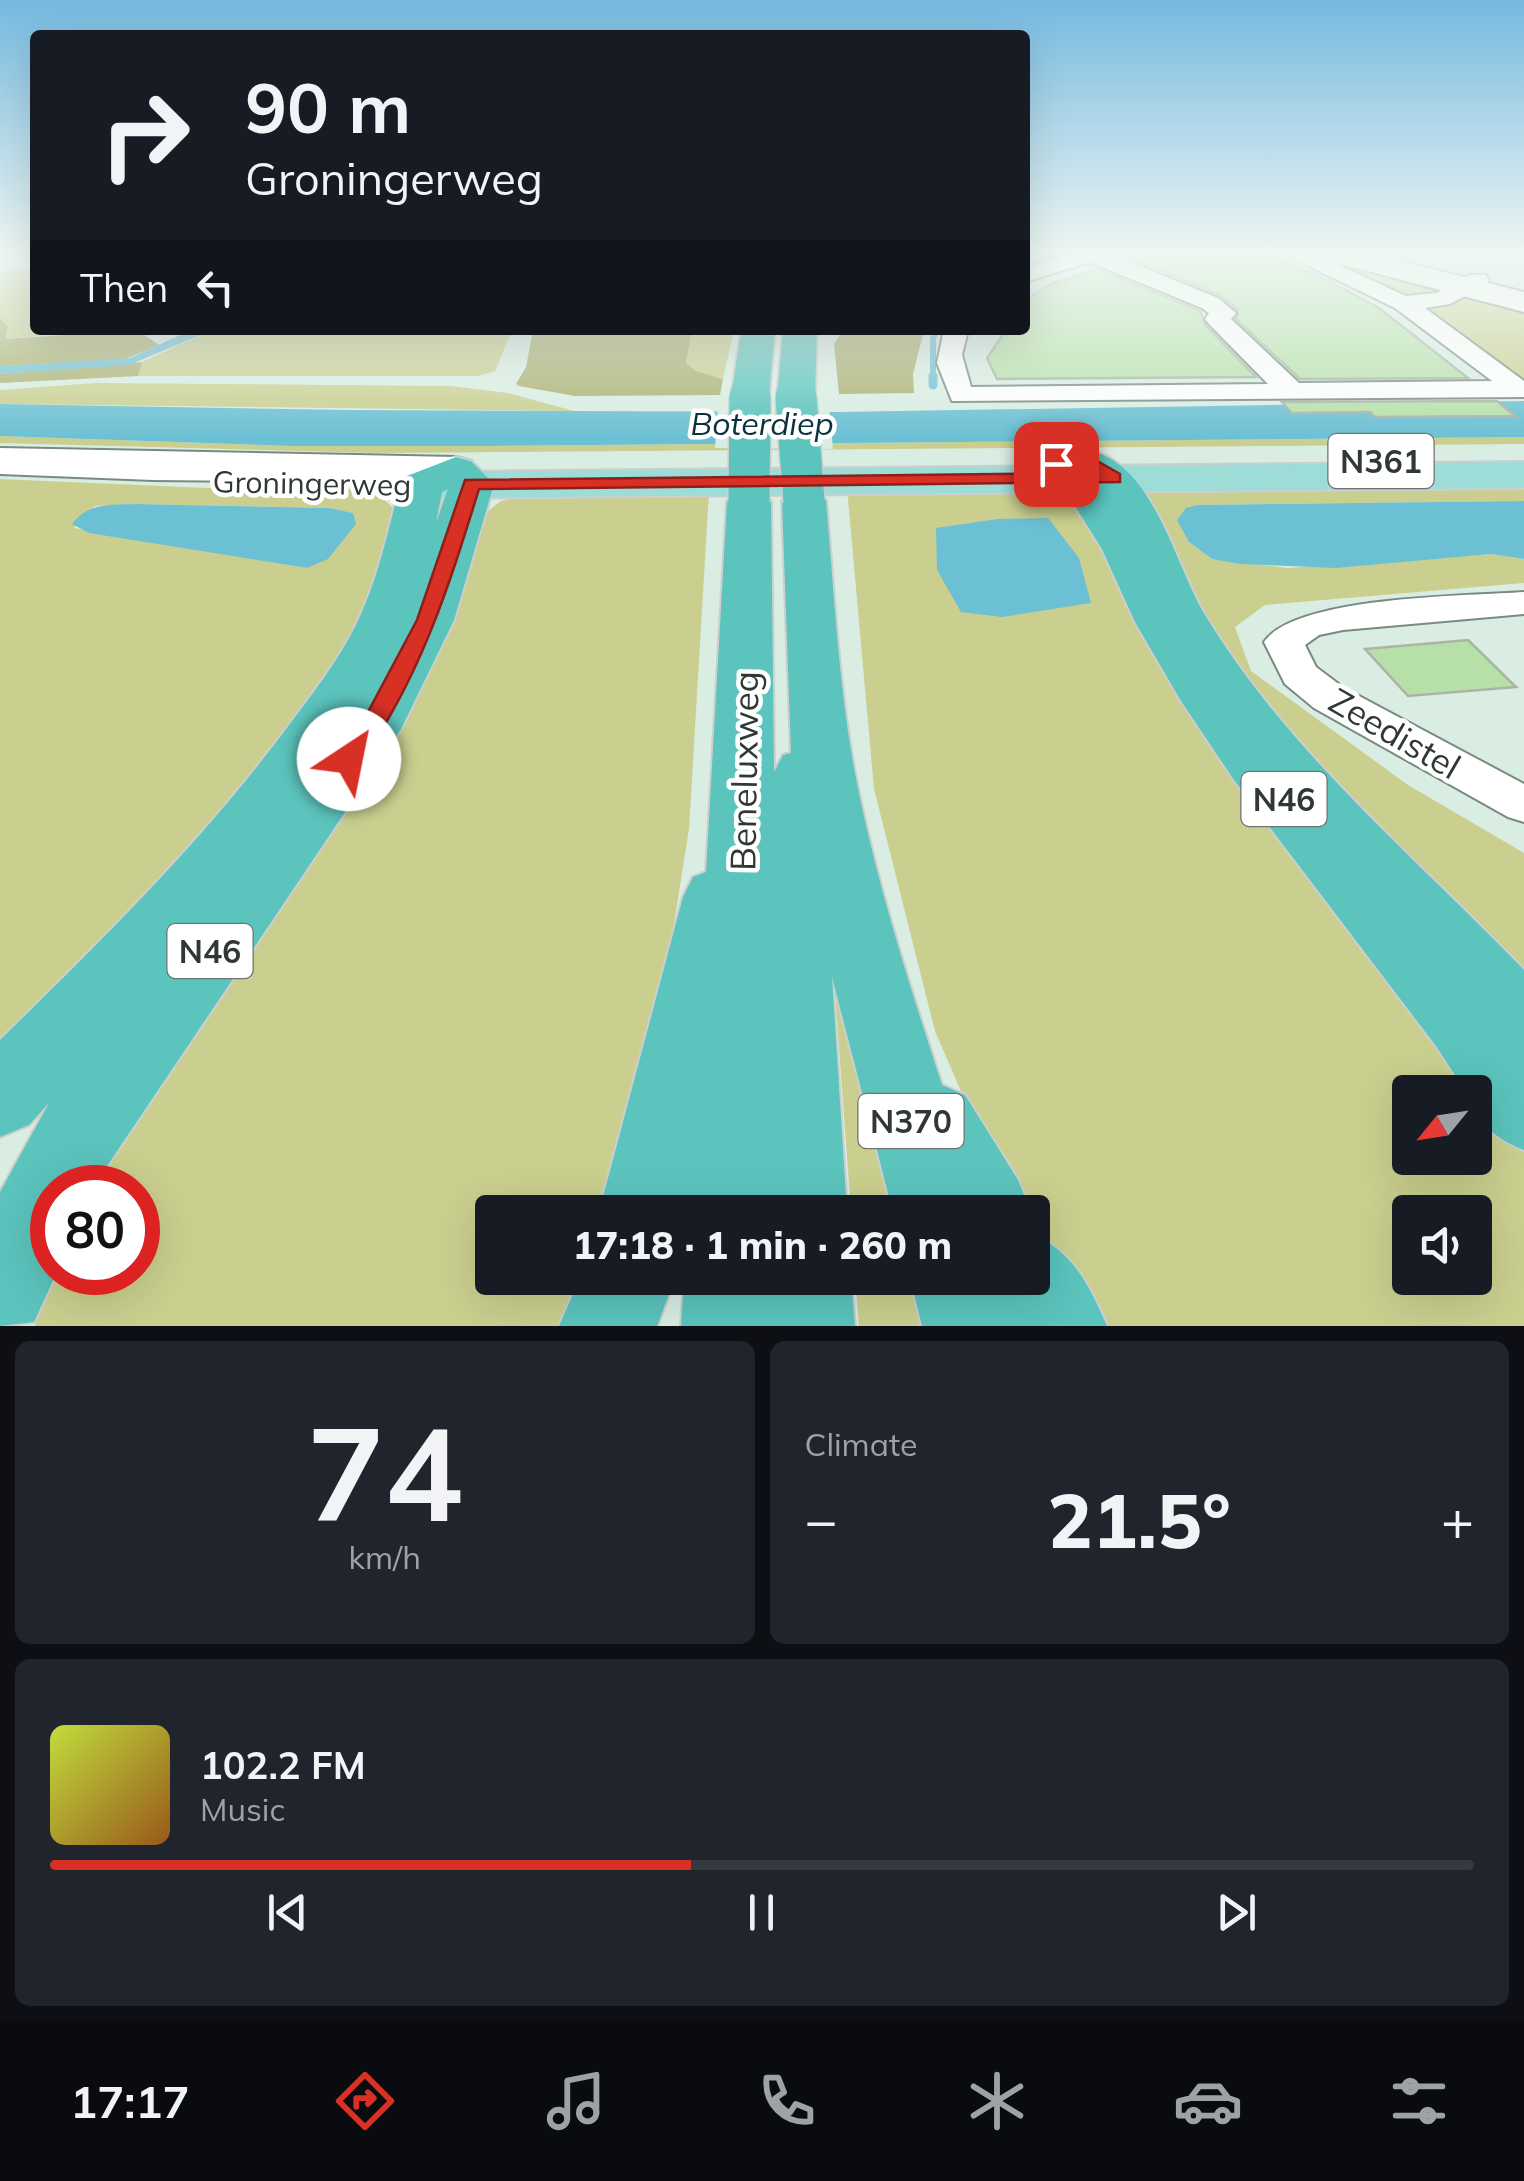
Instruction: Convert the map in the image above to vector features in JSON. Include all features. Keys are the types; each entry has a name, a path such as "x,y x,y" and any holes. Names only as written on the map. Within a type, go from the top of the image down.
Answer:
{"highway":[{"name":"Beneluxweg","path":"733,1195 750,397 757,335"},
{"name":"Beneluxweg","path":"800,335 796,397 814,673"},
{"name":"N46","path":"1095,473 1131,504 1142,540 1181,618 1274,753 1343,834 1524,1024"},
{"name":"N46","path":"1095,473 1161,622 1201,688 1256,764 1464,1021 1524,1109"},
{"name":"N46","path":"0,1097 148,942 277,787 321,724 382,626 401,577 418,478"},
{"name":"N46","path":"0,1288 77,1136 371,729 428,620 418,478"},
{"path":"814,673 829,802 884,1029 977,1195"},
{"path":"801,1195 793,912 814,673"},
{"path":"648,1195 744,787"},
{"name":"N370","path":"884,1029 933,1195"},
{"path":"608,1326 621,1295"},
{"path":"730,1326 731,1295"},
{"path":"805,1295 806,1326"},
{"path":"962,1295 971,1326"},
{"path":"1036,1295 1058,1326"}],"main road":[{"name":"Groningerweg","path":"1095,473 1524,460"},
{"name":"Groningerweg","path":"0,461 418,478"},
{"name":"Groningerweg","path":"0,474 418,478 1095,473 1524,475"}],"street":[{"path":"1221,315 1217,319 1291,391"},
{"path":"1421,315 1518,389"},
{"path":"954,335 947,351 950,371 962,396 1518,389"},
{"name":"Zeedistel","path":"1524,604 1343,618 1306,627 1284,642 1299,674 1330,698 1524,805"}],"green space":[{"path":"0,315 30,315 30,335 47,335 5,339"},
{"path":"1430,315 1524,315 1524,384"},
{"path":"0,318 8,327 5,339 144,335 159,345 125,359 0,366"},
{"path":"201,335 510,335 495,371 478,376 138,376 142,362"},
{"path":"532,335 691,335 686,363 696,371 723,379 720,395 575,396 519,386 516,384 526,367"},
{"path":"691,335 733,335 723,379 695,371 686,363"},
{"path":"840,335 923,335 913,374 914,393 839,394 834,344"},
{"path":"142,362 138,376 0,383 0,374"},
{"path":"95,383 450,386 508,393 574,411 0,404 0,390"},
{"path":"0,436 290,446 1524,437 1524,444 375,453 0,443"},
{"path":"0,479 208,488 359,489 384,499 396,511 375,627 257,788 0,1067","holes":["95,506 330,508 352,513 307,568 74,528"]},
{"path":"1524,480 1524,501 1198,505 1189,542 1212,559 1288,568 1491,554 1524,559 1524,583 1265,605 1235,627 1251,671 1408,785 1524,853 1524,991 1282,738 1181,592 1141,506 1145,492 1168,483"},
{"path":"847,488 1054,489 1085,505 1485,1075 1392,1075 1392,1175 1492,1175 1492,1085 1501,1098 1524,1152 1524,1326 1092,1326 1050,1272 1050,1195 1006,1195 935,1031 874,789"},
{"path":"709,492 689,829 638,1150 622,1195 475,1195 475,1295 587,1295 583,1308 569,1326 35,1326 38,1295 160,1295 160,1165 94,1165 479,518 501,501 530,493"},
{"path":"834,978 897,1195 850,1195"},
{"path":"856,1295 926,1295 935,1326 859,1326"}],"water":[{"path":"180,335 200,335 129,365 0,374 0,366 130,358"},
{"name":"Boterdiep","path":"1524,401 1524,437 290,446 0,436 0,404 838,412"},
{"path":"1524,501 1524,559 1491,554 1336,568 1240,564 1212,559 1189,542 1177,520 1186,508 1198,505"},
{"path":"136,504 330,508 353,513 356,524 328,559 307,568 89,533 72,524 93,508"},
{"path":"1048,518 1079,558 1091,603 1002,617 961,612 937,570 936,528 998,519"}],"pier":[{"path":"718,407 829,407 833,449 715,448"}],"building":[{"path":"1030,315 1202,315 1206,326 1256,377 997,379 987,358 1003,335 1030,335"},
{"path":"1237,315 1388,315 1468,378 1300,379 1236,319"},
{"path":"1497,401 1515,416 1292,413 1282,402"},
{"path":"1468,640 1516,687 1408,696 1365,649"}],"waterway":[{"path":"933,385 934,335"}],"route":[{"path":"349,759 371,729 428,620 472,484 1113,478 1092,464 1056,464"}]}
